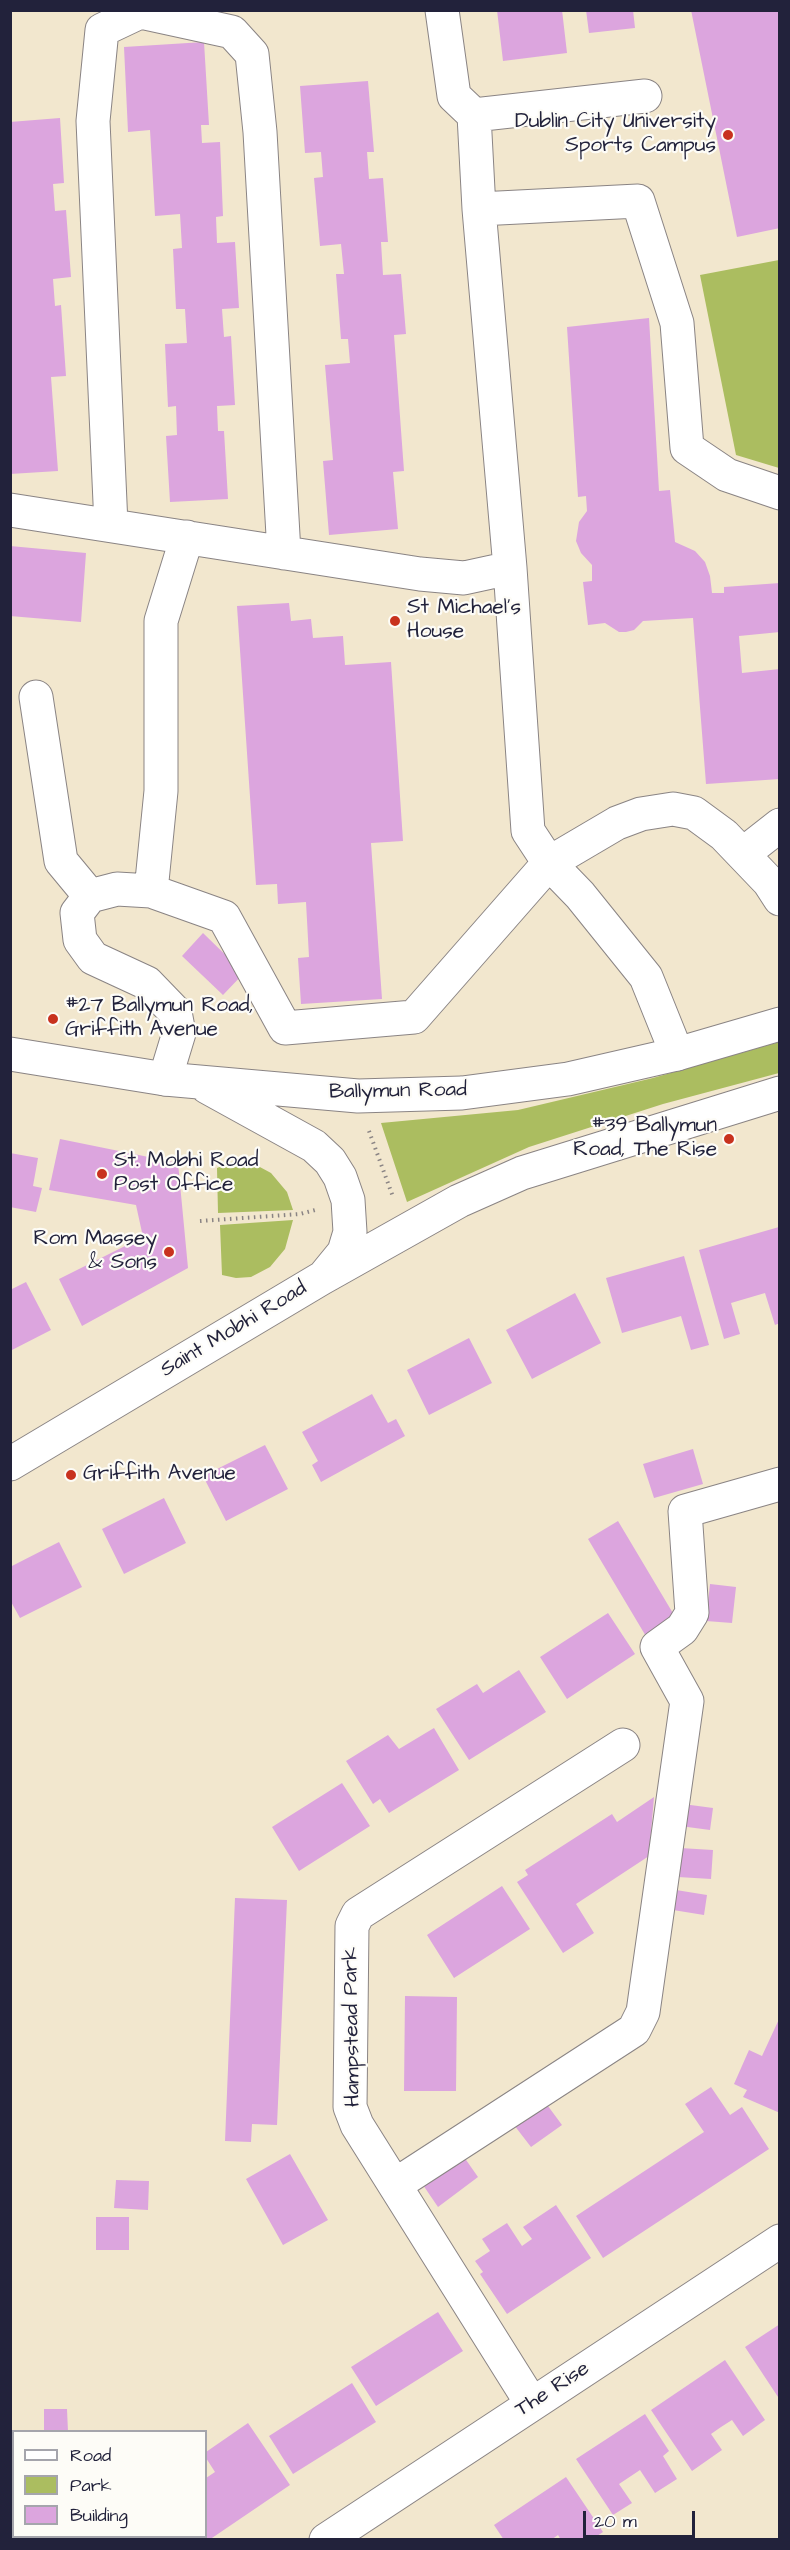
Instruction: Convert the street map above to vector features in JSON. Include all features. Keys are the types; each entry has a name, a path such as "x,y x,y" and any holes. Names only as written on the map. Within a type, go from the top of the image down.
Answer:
{"main road":[{"path":"442,10 454,96 474,115 479,209 510,568 528,831 549,863 580,895 646,977 677,1054"},
{"path":"111,525 93,121 102,30 140,12 231,32 252,54 260,132 284,553"},
{"path":"474,115 645,96"},
{"path":"479,209 638,201 677,322 687,448 727,475 780,493"},
{"path":"10,510 420,574 464,578 510,568"},
{"path":"151,891 161,791 161,621 187,537"},
{"path":"36,697 61,861 90,896"},
{"path":"322,1278 344,1252 350,1232 348,1200 340,1177 330,1161 314,1146 180,1080 179,1033 175,1012 147,983 93,957 80,940 77,913 90,896 117,889 151,891 224,917 285,1028 414,1017 549,863 617,824 658,810 673,809 694,813 724,835 743,854 769,882 780,899"},
{"path":"743,854 780,825"},
{"name":"Ballymun Road","path":"10,1053 180,1080 358,1096 462,1093 568,1079 677,1054 780,1024"},
{"name":"Saint Mobhi Road","path":"10,1464 322,1278 459,1201 522,1173 780,1093"},
{"path":"395,2185 634,2030 643,2012 687,1701 657,1647 682,1629 692,1613 685,1510 780,1484"},
{"name":"Hampstead Park","path":"532,2404 357,2125 350,2107 352,1926 358,1914 622,1745"},
{"name":"The Rise","path":"327,2540 780,2241"}],"path":[{"path":"367,1125 397,1207"},
{"path":"200,1221 300,1214 318,1209"}],"green space":[{"path":"780,260 779,468 736,455 700,275"},
{"path":"779,1042 779,1073 663,1104 529,1147 407,1202 381,1123 518,1110 653,1078"},
{"path":"232,1162 258,1166 271,1173 287,1192 293,1210 218,1213 217,1168"},
{"path":"293,1220 285,1249 270,1267 251,1277 236,1278 222,1275 220,1225"}],"building":[{"path":"497,10 562,10 567,53 503,61"},
{"path":"586,10 633,10 635,28 589,33"},
{"path":"691,10 780,10 780,228 737,237"},
{"path":"204,42 209,125 201,125 202,143 220,142 223,216 216,217 217,243 235,242 239,308 222,309 224,337 231,336 235,405 217,406 218,431 224,431 228,499 170,502 166,436 177,435 176,406 168,407 165,344 187,343 185,309 176,309 173,249 182,248 180,214 155,216 150,130 128,132 124,47"},
{"path":"368,81 374,152 367,152 369,179 383,178 388,242 381,242 383,275 401,274 406,334 394,335 404,471 393,472 398,529 329,535 323,461 333,460 325,365 350,363 348,339 341,339 336,274 344,274 341,244 320,246 314,178 323,177 321,152 305,153 300,86"},
{"path":"60,118 64,183 53,184 55,211 66,210 71,277 53,279 55,306 61,305 66,376 51,377 58,471 10,474 10,122"},
{"path":"649,318 659,491 670,490 675,542 695,551 705,562 712,593 724,593 724,587 780,583 780,632 739,636 742,673 780,669 780,779 706,784 693,618 643,621 634,630 626,632 619,632 605,623 588,625 583,582 592,581 592,565 581,553 576,541 579,522 587,511 586,496 578,497 567,327"},
{"path":"10,546 86,553 81,622 10,616"},
{"path":"289,603 291,621 311,619 313,638 343,636 345,665 391,662 403,841 371,843 382,999 301,1004 298,958 309,957 306,902 278,904 277,884 256,885 237,606"},
{"path":"203,933 244,973 223,995 182,956"},
{"path":"60,1139 178,1163 188,1268 82,1326 59,1279 143,1237 136,1205 49,1190"},
{"path":"10,1153 38,1158 33,1186 42,1188 36,1212 10,1207"},
{"path":"779,1227 780,1323 775,1325 765,1293 731,1303 740,1334 724,1339 699,1250"},
{"path":"684,1256 709,1345 691,1350 681,1316 622,1333 606,1278"},
{"path":"26,1282 51,1330 10,1351 10,1290"},
{"path":"575,1293 601,1343 532,1379 506,1330"},
{"path":"469,1338 492,1383 429,1415 407,1370"},
{"path":"372,1394 388,1423 396,1419 405,1436 321,1482 312,1465 318,1461 302,1432"},
{"path":"265,1445 288,1489 226,1521 203,1476"},
{"path":"693,1449 703,1484 654,1498 643,1464"},
{"path":"164,1498 186,1543 124,1574 102,1529"},
{"path":"618,1521 677,1620 647,1638 588,1539"},
{"path":"59,1542 82,1587 20,1618 10,1600 10,1567"},
{"path":"710,1584 736,1587 732,1623 706,1621"},
{"path":"608,1613 635,1654 567,1699 540,1657"},
{"path":"519,1670 546,1712 469,1760 436,1709 477,1684 483,1693"},
{"path":"434,1728 459,1770 389,1813 380,1799 373,1804 346,1761 388,1735 399,1749"},
{"path":"342,1783 370,1826 299,1871 272,1827"},
{"path":"654,1797 649,1856 576,1904 594,1933 563,1953 517,1882 528,1875 525,1870 612,1814 617,1822"},
{"path":"683,1804 713,1808 710,1830 680,1826"},
{"path":"680,1848 713,1850 711,1879 678,1877"},
{"path":"502,1886 530,1929 454,1978 427,1935"},
{"path":"676,1890 707,1895 704,1915 673,1910"},
{"path":"235,1898 287,1900 277,2125 252,2124 251,2142 225,2141"},
{"path":"405,1996 457,1997 456,2091 404,2091"},
{"path":"780,2017 780,2113 743,2097 747,2090 734,2084 749,2050 762,2056"},
{"path":"711,2087 730,2115 742,2107 769,2149 603,2258 576,2216 704,2132 685,2104"},
{"path":"545,2102 562,2125 531,2147 514,2125"},
{"path":"290,2154 328,2220 283,2245 246,2179"},
{"path":"464,2157 478,2177 438,2207 423,2185"},
{"path":"116,2180 149,2181 148,2210 114,2208"},
{"path":"556,2205 591,2258 507,2314 480,2274 483,2272 475,2261 490,2251 482,2239 507,2223 522,2246 532,2239 523,2227"},
{"path":"96,2217 129,2217 129,2250 96,2250"},
{"path":"438,2312 463,2351 376,2406 351,2367"},
{"path":"780,2324 780,2400 745,2347"},
{"path":"725,2360 765,2420 743,2436 732,2420 721,2427 711,2434 722,2450 692,2471 651,2410"},
{"path":"352,2383 376,2422 293,2474 269,2436"},
{"path":"44,2409 67,2409 68,2430 44,2430"},
{"path":"645,2414 669,2451 663,2456 677,2479 655,2493 640,2470 619,2484 632,2503 613,2515 576,2459"},
{"path":"248,2423 290,2485 209,2540 180,2540 179,2538 207,2538 207,2477 215,2472 207,2460 207,2451"},
{"path":"566,2477 603,2532 591,2540 561,2540 558,2535 551,2540 504,2540 494,2525"},
{"path":"73,2538 150,2538 150,2540 73,2540"}],"place":[{"name":"Dublin City University Sports Campus","path":"728,135"},
{"name":"St Michael's House","path":"395,621"},
{"name":"#27 Ballymun Road, Griffith Avenue","path":"53,1019"},
{"name":"#39 Ballymun Road, The Rise","path":"729,1139"},
{"name":"St. Mobhi Road Post Office","path":"102,1174"},
{"name":"Rom Massey & Sons","path":"169,1252"},
{"name":"Griffith Avenue","path":"71,1475"}]}
